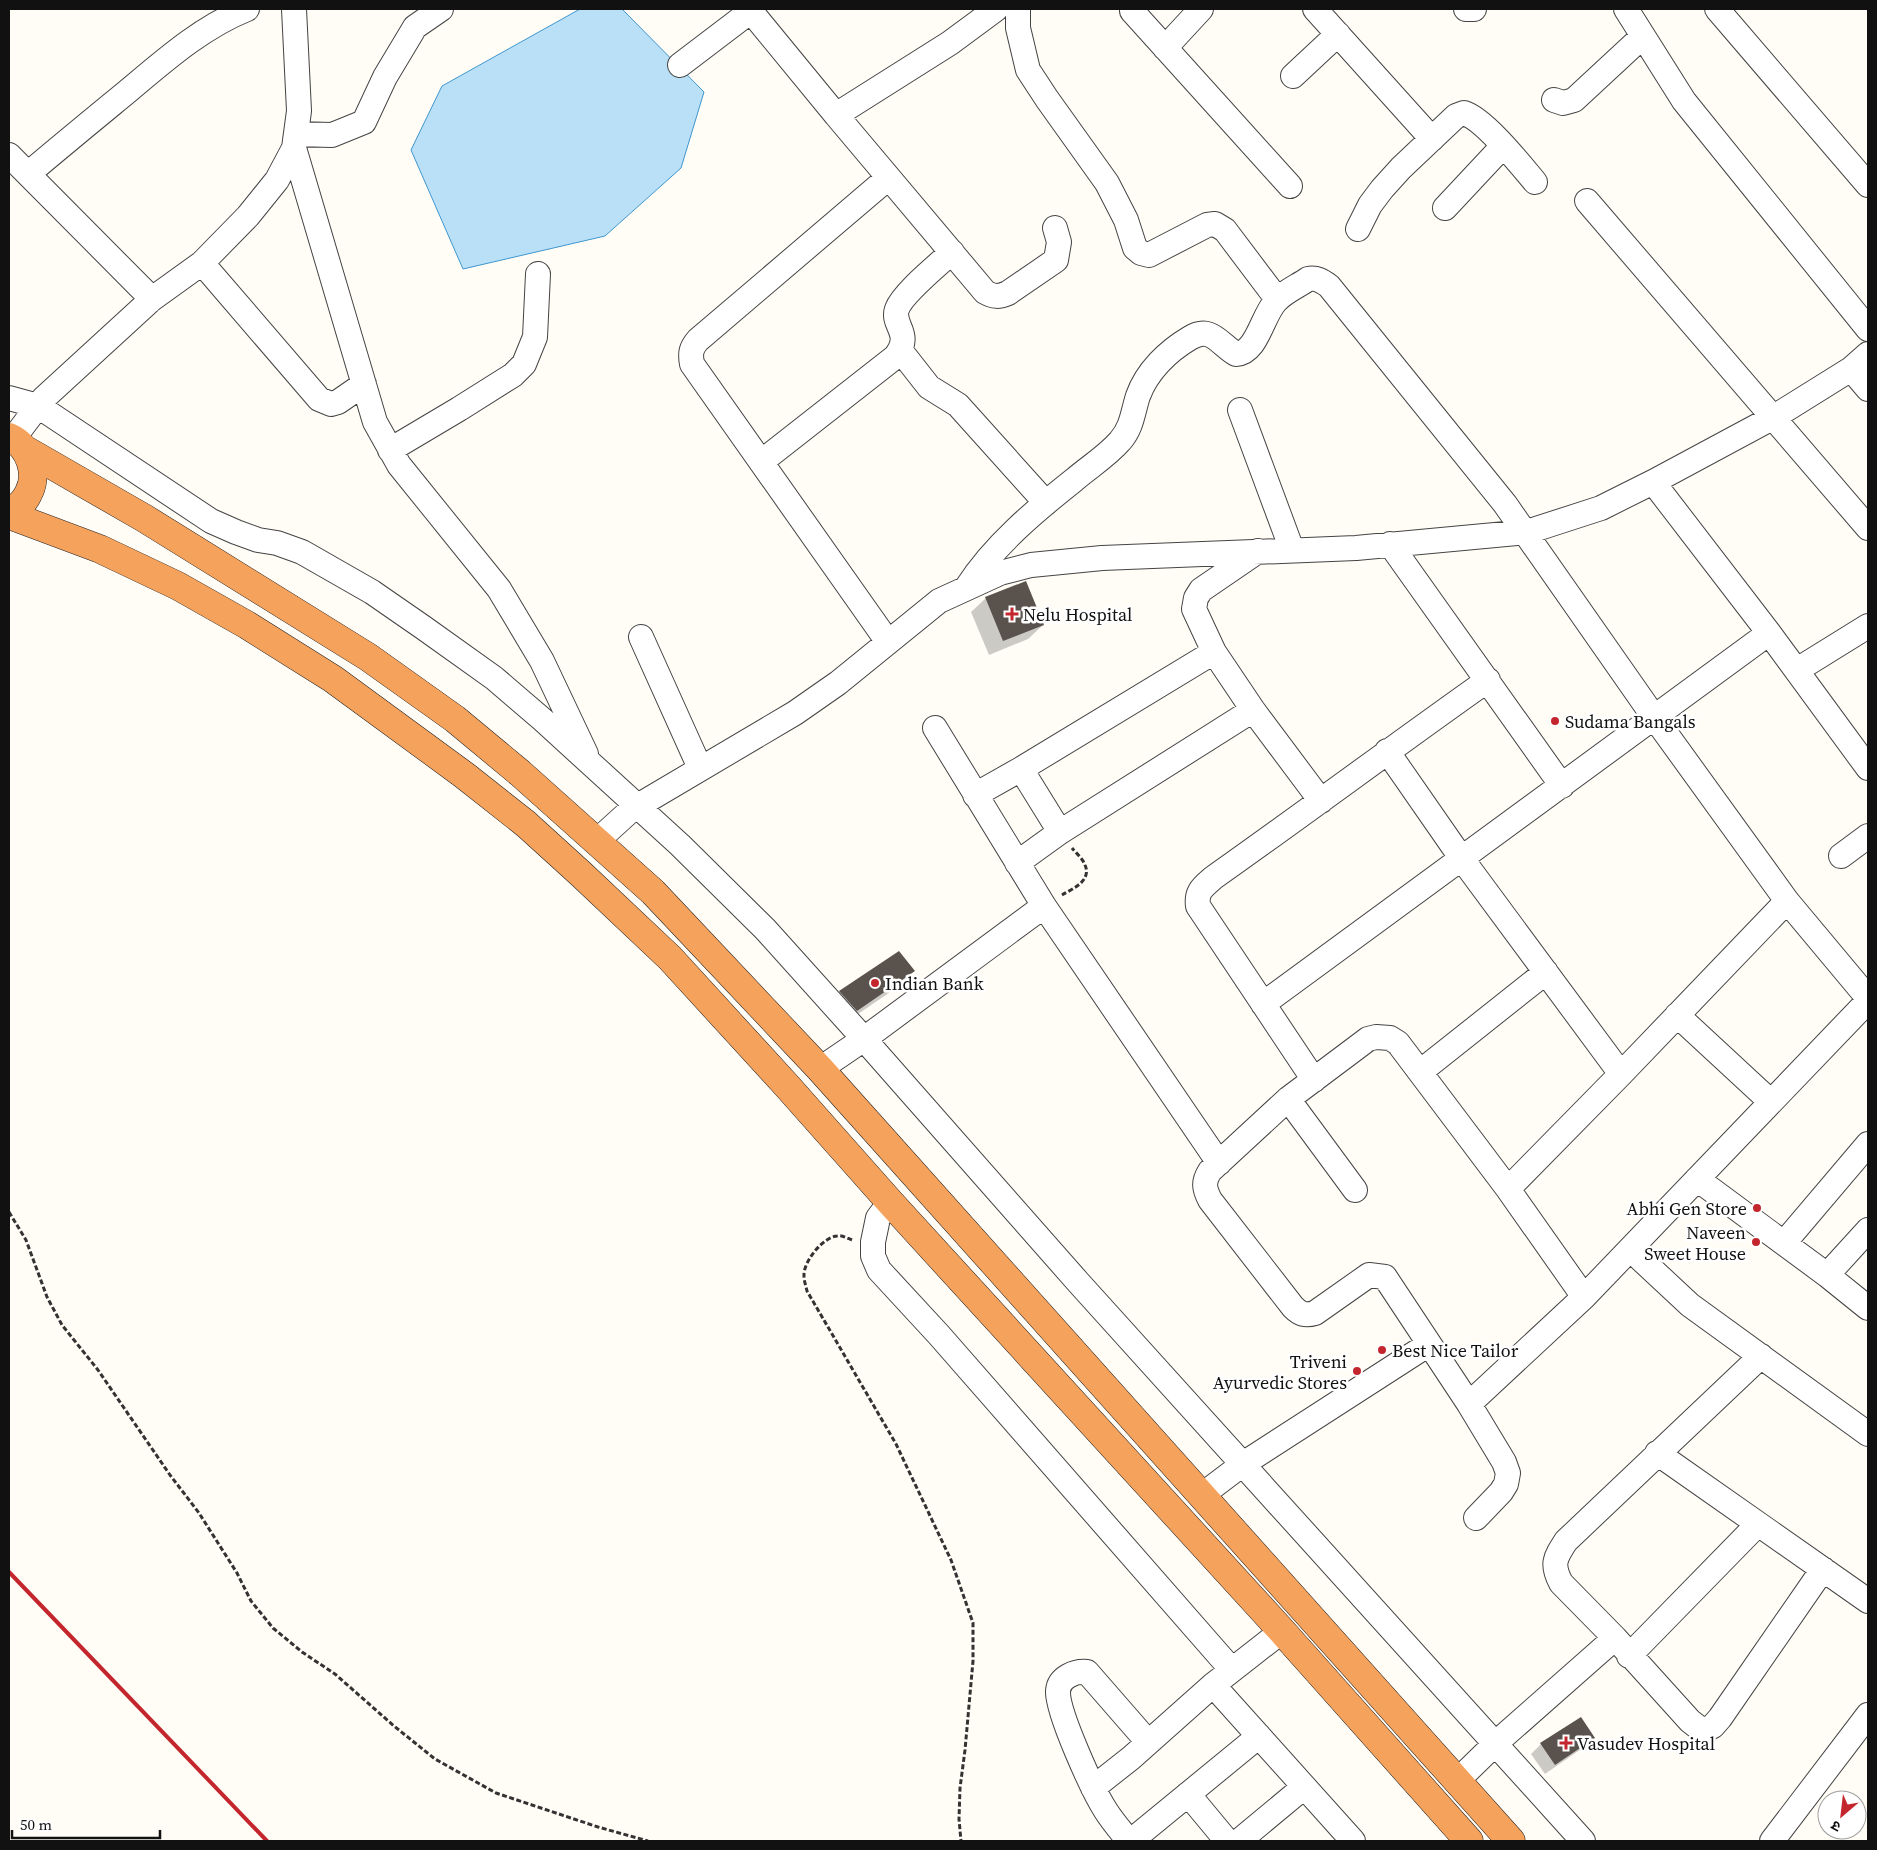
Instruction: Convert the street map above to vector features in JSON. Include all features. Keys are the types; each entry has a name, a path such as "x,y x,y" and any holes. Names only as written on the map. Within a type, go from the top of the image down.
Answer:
{"highway":[{"path":"9,514 20,506 29,494 33,479 32,463 15,442"},
{"path":"15,442 152,523 368,657 455,719 598,840 653,892 820,1069 1511,1841"},
{"path":"9,514 100,549 178,586 247,625 333,679 526,824 670,958 788,1087 884,1210 1274,1638 1469,1841"}],"street":[{"path":"28,174 158,65 194,38 227,17 247,9"},
{"path":"15,442 38,406 75,368 152,299 202,263 248,216 277,180 295,141 299,111 294,9"},
{"path":"295,141 332,135 364,122 385,77 415,27 441,9"},
{"path":"836,115 950,43 996,9"},
{"path":"1018,9 1018,28 1028,70 1107,183 1126,220 1135,248 1141,253 1149,255 1207,225 1215,224 1225,230 1277,299"},
{"path":"1165,48 1201,9"},
{"path":"1315,9 1432,139"},
{"path":"1466,9 1474,9"},
{"path":"1626,9 1684,101 1868,329"},
{"path":"1717,9 1868,186"},
{"path":"1132,11 1290,186"},
{"path":"680,65 758,12 836,115 985,292 992,296 1000,297 1008,294 1056,260 1059,242 1055,228"},
{"path":"1293,76 1338,34"},
{"path":"1554,100 1563,103 1574,100 1643,36"},
{"path":"1358,229 1370,205 1400,168 1456,116 1464,112 1475,118 1535,182"},
{"path":"295,141 375,422 399,465 499,589 542,661 592,764"},
{"path":"1445,208 1503,146"},
{"path":"9,155 152,299"},
{"path":"888,178 692,347 690,355 692,364 888,642"},
{"path":"1587,200 1868,528"},
{"path":"761,462 895,357 903,342 903,334 896,316 897,309 904,298 952,252"},
{"path":"202,263 319,399 331,404 338,402 364,384"},
{"path":"390,450 498,385 513,375 524,364 535,338 538,274"},
{"path":"967,587 988,558 1046,503 1121,441 1132,420 1143,384 1159,362 1190,338 1205,333 1213,336 1236,354 1242,354 1251,347 1267,313 1277,299 1308,279 1319,279 1329,286 1527,532 1654,716 1787,900 1868,1000 1584,1297 1469,1404"},
{"path":"900,350 929,387 958,405 1046,503"},
{"path":"598,840 631,810 795,713 838,683 939,601 1000,573 1031,565 1102,558 1356,548 1527,532 1601,508 1653,482 1774,417 1860,362 1868,389"},
{"path":"9,398 38,406 211,521 258,540 277,543 302,552 372,592 494,678 592,764 680,845 765,929 1078,1282 1583,1841"},
{"path":"1240,410 1292,550"},
{"path":"1653,482 1770,633 1868,768"},
{"path":"1390,544 1562,786"},
{"path":"1258,551 1201,590 1196,598 1194,609 1214,652 1321,801"},
{"path":"1797,670 1868,626"},
{"path":"1263,1004 1562,786 1654,716 1770,633"},
{"path":"641,637 700,768"},
{"path":"975,794 1021,769 1214,652"},
{"path":"1314,1080 1198,906 1197,898 1201,889 1213,878 1488,680"},
{"path":"1017,863 1060,832 1254,710"},
{"path":"935,728 1044,906 1219,1163"},
{"path":"1387,751 1462,859 1621,1074"},
{"path":"1021,769 1060,832"},
{"path":"1841,856 1868,836"},
{"path":"1508,1189 1787,900"},
{"path":"820,1069 864,1039 1044,906"},
{"path":"1420,1072 1546,972"},
{"path":"1677,1016 1771,1102"},
{"path":"1476,1518 1501,1492 1506,1484 1508,1473 1504,1462 1469,1404 1385,1277 1369,1275 1314,1313 1307,1316 1300,1313 1293,1308 1210,1200 1206,1191 1205,1179 1219,1163 1288,1099 1368,1039 1376,1037 1390,1038 1398,1042 1508,1189 1584,1297"},
{"path":"1288,1099 1355,1190"},
{"path":"1784,1243 1868,1144"},
{"path":"1697,1179 1827,1275 1868,1308"},
{"path":"884,1210 873,1246 874,1262 879,1270 1235,1667"},
{"path":"1827,1275 1868,1230"},
{"path":"1630,1249 1690,1305 1868,1434"},
{"path":"1202,1496 1243,1464 1429,1344"},
{"path":"1761,1356 1566,1541 1556,1556 1554,1566 1561,1583 1690,1721 1698,1728 1705,1730 1713,1726 1720,1718 1823,1570"},
{"path":"1657,1453 1868,1601"},
{"path":"1457,1781 1496,1743 1622,1647 1758,1524"},
{"path":"1093,1788 1213,1685 1274,1638"},
{"path":"1148,1742 1092,1676 1080,1671 1072,1673 1061,1683 1058,1689 1059,1697 1069,1730 1093,1788 1106,1810 1130,1841 1259,1736"},
{"path":"1213,1685 1352,1841"},
{"path":"1772,1841 1868,1715"},
{"path":"1239,1841 1304,1787"},
{"path":"1188,1794 1227,1841"}],"path":[{"path":"1044,906 1082,882 1086,875 1086,866 1060,832"},
{"path":"9,1212 26,1240 47,1297 62,1325 98,1370 170,1475 199,1513 238,1573 251,1601 273,1628 302,1652 335,1674 435,1759 496,1793 598,1827 648,1841"},
{"path":"873,1246 835,1236 830,1238 816,1250 806,1263 804,1275 808,1291 896,1444 951,1560 973,1623 973,1661 960,1788 959,1819 961,1841"}],"water":[{"path":"580,9 622,9 704,92 681,168 605,236 463,269 411,150 442,86"}],"building":[{"path":"1026,581 1044,625 1003,641 985,597"},
{"name":"Indian Bank","path":"899,951 915,971 857,1011 839,991"},
{"path":"1581,1717 1595,1738 1555,1765 1540,1743"}],"railway":[{"path":"9,1572 267,1841"}],"place":[{"name":"Nelu Hospital","path":"1012,614"},
{"name":"Sudama Bangals","path":"1555,721"},
{"name":"Indian Bank","path":"875,983"},
{"name":"Abhi Gen Store","path":"1757,1208"},
{"name":"Naveen Sweet House","path":"1756,1242"},
{"name":"Best Nice Tailor","path":"1382,1350"},
{"name":"Triveni Ayurvedic Stores","path":"1357,1371"},
{"name":"Vasudev Hospital","path":"1566,1743"}]}
